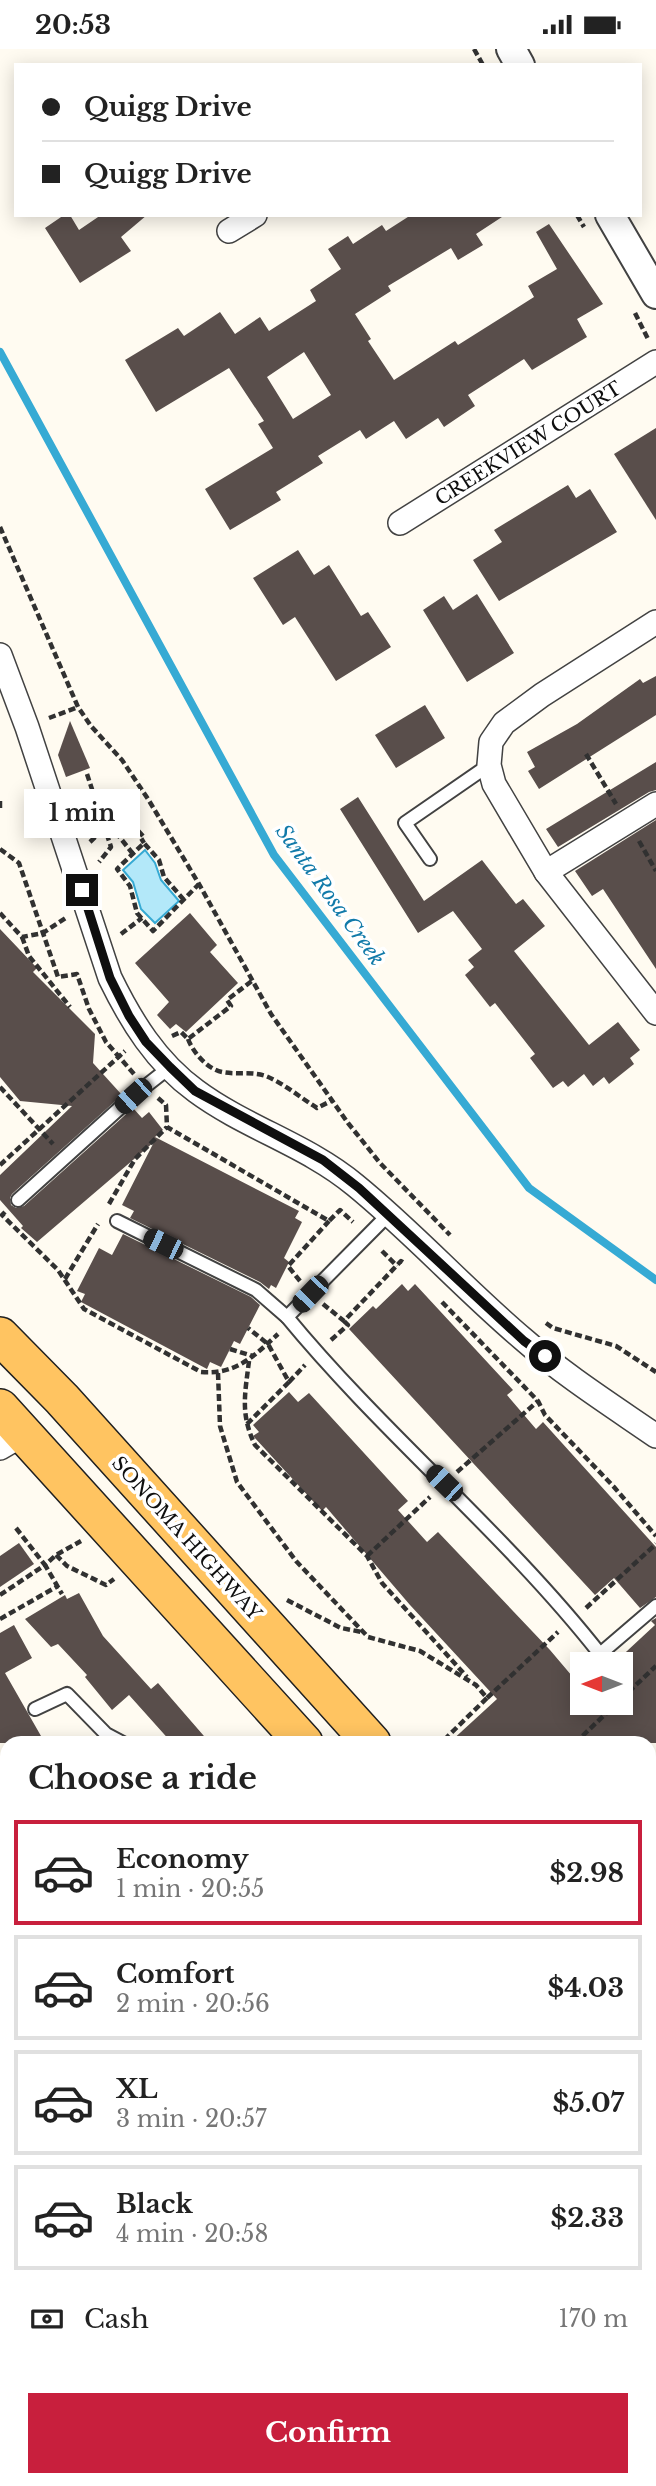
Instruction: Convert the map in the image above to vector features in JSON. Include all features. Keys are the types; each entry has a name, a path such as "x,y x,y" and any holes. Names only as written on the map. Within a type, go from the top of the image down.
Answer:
{"main road":[{"name":"SONOMA HIGHWAY","path":"0,1336 62,1399 366,1736"},
{"path":"62,1399 8,1430 297,1736"}],"street":[{"path":"229,231 253,217"},
{"path":"611,217 656,294"},
{"name":"CREEKVIEW COURT","path":"400,523 656,362"},
{"path":"656,622 504,723 491,742 489,765 494,784 546,872 656,1013"},
{"path":"0,655 8,698 87,905 110,978 146,1042 195,1091 323,1160 359,1188 524,1341 656,1436"},
{"path":"546,872 656,804"}],"lane":[{"path":"430,859 405,823 489,765"},
{"path":"18,1200 133,1096 170,1067"},
{"path":"289,1319 388,1215"},
{"path":"117,1221 256,1290 289,1319 365,1406 506,1545 573,1619 600,1654 656,1605"},
{"path":"35,1709 67,1694 110,1736"}],"path":[{"path":"0,527 78,707 91,726 122,760 200,884 271,1014 348,1123 380,1163 451,1235"},
{"path":"42,720 78,707"},
{"path":"586,754 656,871"},
{"path":"87,774 111,847 98,860 102,873"},
{"path":"0,801 0,808"},
{"path":"133,853 118,835 131,823 159,860 164,877 184,900"},
{"path":"144,843 117,869 130,886 137,913 153,931 200,884"},
{"path":"0,849 19,863 43,933"},
{"path":"22,937 43,933 87,905"},
{"path":"0,913 22,937 29,956 70,1007"},
{"path":"118,923 122,935 142,918"},
{"path":"54,986 58,977"},
{"path":"188,1039 232,1006 227,1000 253,981"},
{"path":"163,1032 167,1039 181,1032 209,1066 222,1072 247,1072 267,1077 317,1108 333,1100"},
{"path":"0,1165 125,1051"},
{"path":"0,1087 66,1157"},
{"path":"18,1200 1,1213 58,1269 84,1308 201,1372 218,1373 249,1361 289,1319"},
{"path":"317,1352 348,1325 310,1294 289,1266 329,1221"},
{"path":"382,1251 397,1266"},
{"path":"344,1321 401,1261 410,1269"},
{"path":"437,1296 538,1401 545,1415 614,1487 656,1536"},
{"path":"543,1321 553,1328 616,1346 656,1372"},
{"path":"246,1425 289,1382 268,1344 248,1328"},
{"path":"230,1349 254,1356"},
{"path":"249,1361 243,1409 246,1425 255,1445 367,1556 382,1583 487,1698"},
{"path":"218,1373 220,1426 237,1482 296,1561 368,1637 420,1651 472,1682"},
{"path":"367,1556 444,1483 538,1401"},
{"path":"16,1528 46,1566 62,1594"},
{"path":"0,1595 46,1566 56,1555 85,1539"},
{"path":"448,1736 573,1619 631,1570 656,1544"},
{"path":"56,1555 67,1566 106,1585 117,1577"},
{"path":"0,1619 58,1586"},
{"path":"283,1597 341,1628 363,1632"},
{"path":"634,1687 656,1666"},
{"path":"582,1736 604,1715"}],"water":[{"path":"145,850 155,863 161,880 179,901 155,923 141,909 133,882 123,870"}],"building":[{"path":"61,217 71,217 79,230 98,217 145,217 121,237 131,251 80,283 45,228"},
{"path":"408,217 502,217 476,234 483,245 458,260 451,248 388,286 391,291 355,314 371,339 368,341 394,380 455,341 458,345 534,297 528,286 557,269 536,232 549,224 603,304 577,319 587,337 532,370 524,359 468,395 475,406 444,427 438,418 406,439 394,421 366,439 360,430 318,456 323,463 276,492 281,500 230,530 205,489 273,448 258,424 264,421 229,368 156,412 125,360 178,328 184,336 220,312 235,334 260,317 269,331 316,301 310,290 341,269 328,249 348,236 353,244 382,225 386,231","holes":["304,352 331,395 293,419 267,377"]},
{"path":"656,428 656,520 614,454"},
{"path":"568,485 576,498 590,489 617,532 499,601 473,560 502,542 494,530"},
{"path":"298,550 314,575 329,565 361,616 368,612 391,647 336,681 295,617 283,625 253,578"},
{"path":"477,594 514,653 467,682 423,610 444,596 453,610"},
{"path":"656,676 656,715 539,789 528,771 535,767 527,752 577,724 640,679 643,683"},
{"path":"425,705 445,738 396,768 375,735"},
{"path":"70,721 90,768 66,777 58,755"},
{"path":"656,762 656,790 558,847 546,829"},
{"path":"358,797 424,901 482,860 516,904 523,899 545,926 514,951 589,1045 618,1022 640,1050 630,1058 634,1064 609,1084 604,1077 593,1086 584,1074 568,1087 563,1081 553,1088 530,1058 535,1054 495,1003 490,1007 465,975 474,967 468,960 482,949 453,911 418,933 340,809"},
{"path":"656,820 656,969 603,889 592,896 575,871"},
{"path":"190,913 217,945 210,952 238,983 186,1032 176,1024 170,1029 157,1015 169,1002 135,963"},
{"path":"0,929 37,968 33,972 95,1034 93,1063 122,1095 12,1194 11,1205 16,1208 24,1206 133,1108 142,1118 149,1112 163,1130 155,1137 299,1211 295,1218 302,1222 284,1258 289,1262 276,1288 271,1285 269,1289 260,1282 130,1218 134,1211 122,1205 154,1142 37,1242 21,1228 23,1226 0,1200 0,1175 72,1106 20,1101 0,1077"},
{"path":"123,1234 251,1297 260,1305 240,1344 234,1341 221,1367 210,1362 207,1369 81,1302 85,1294 77,1291 99,1248 112,1255"},
{"path":"402,1284 408,1291 415,1284 513,1390 507,1395 536,1429 543,1422 656,1547 656,1597 640,1608 614,1578 595,1595 349,1329 373,1306 376,1309"},
{"path":"289,1392 298,1402 309,1393 408,1501 398,1510 427,1542 438,1532 570,1674 570,1715 634,1715 634,1652 626,1652 655,1625 651,1621 656,1618 656,1736 457,1736 497,1699 410,1605 326,1507 322,1511 253,1436 259,1432 253,1425"},
{"path":"19,1543 34,1564 0,1587 0,1556"},
{"path":"79,1593 103,1636 151,1689 158,1683 204,1736 166,1736 129,1695 112,1710 85,1677 87,1675 58,1644 51,1647 25,1619 65,1595 67,1599"},
{"path":"14,1625 32,1658 5,1673 41,1736 0,1736 0,1633"}],"waterway":[{"name":"Santa Rosa Creek","path":"0,352 274,855 529,1188 656,1280"}],"route":[{"path":"82,890 110,978 146,1042 170,1067 195,1091 323,1160 359,1188 524,1341 545,1356"}]}
